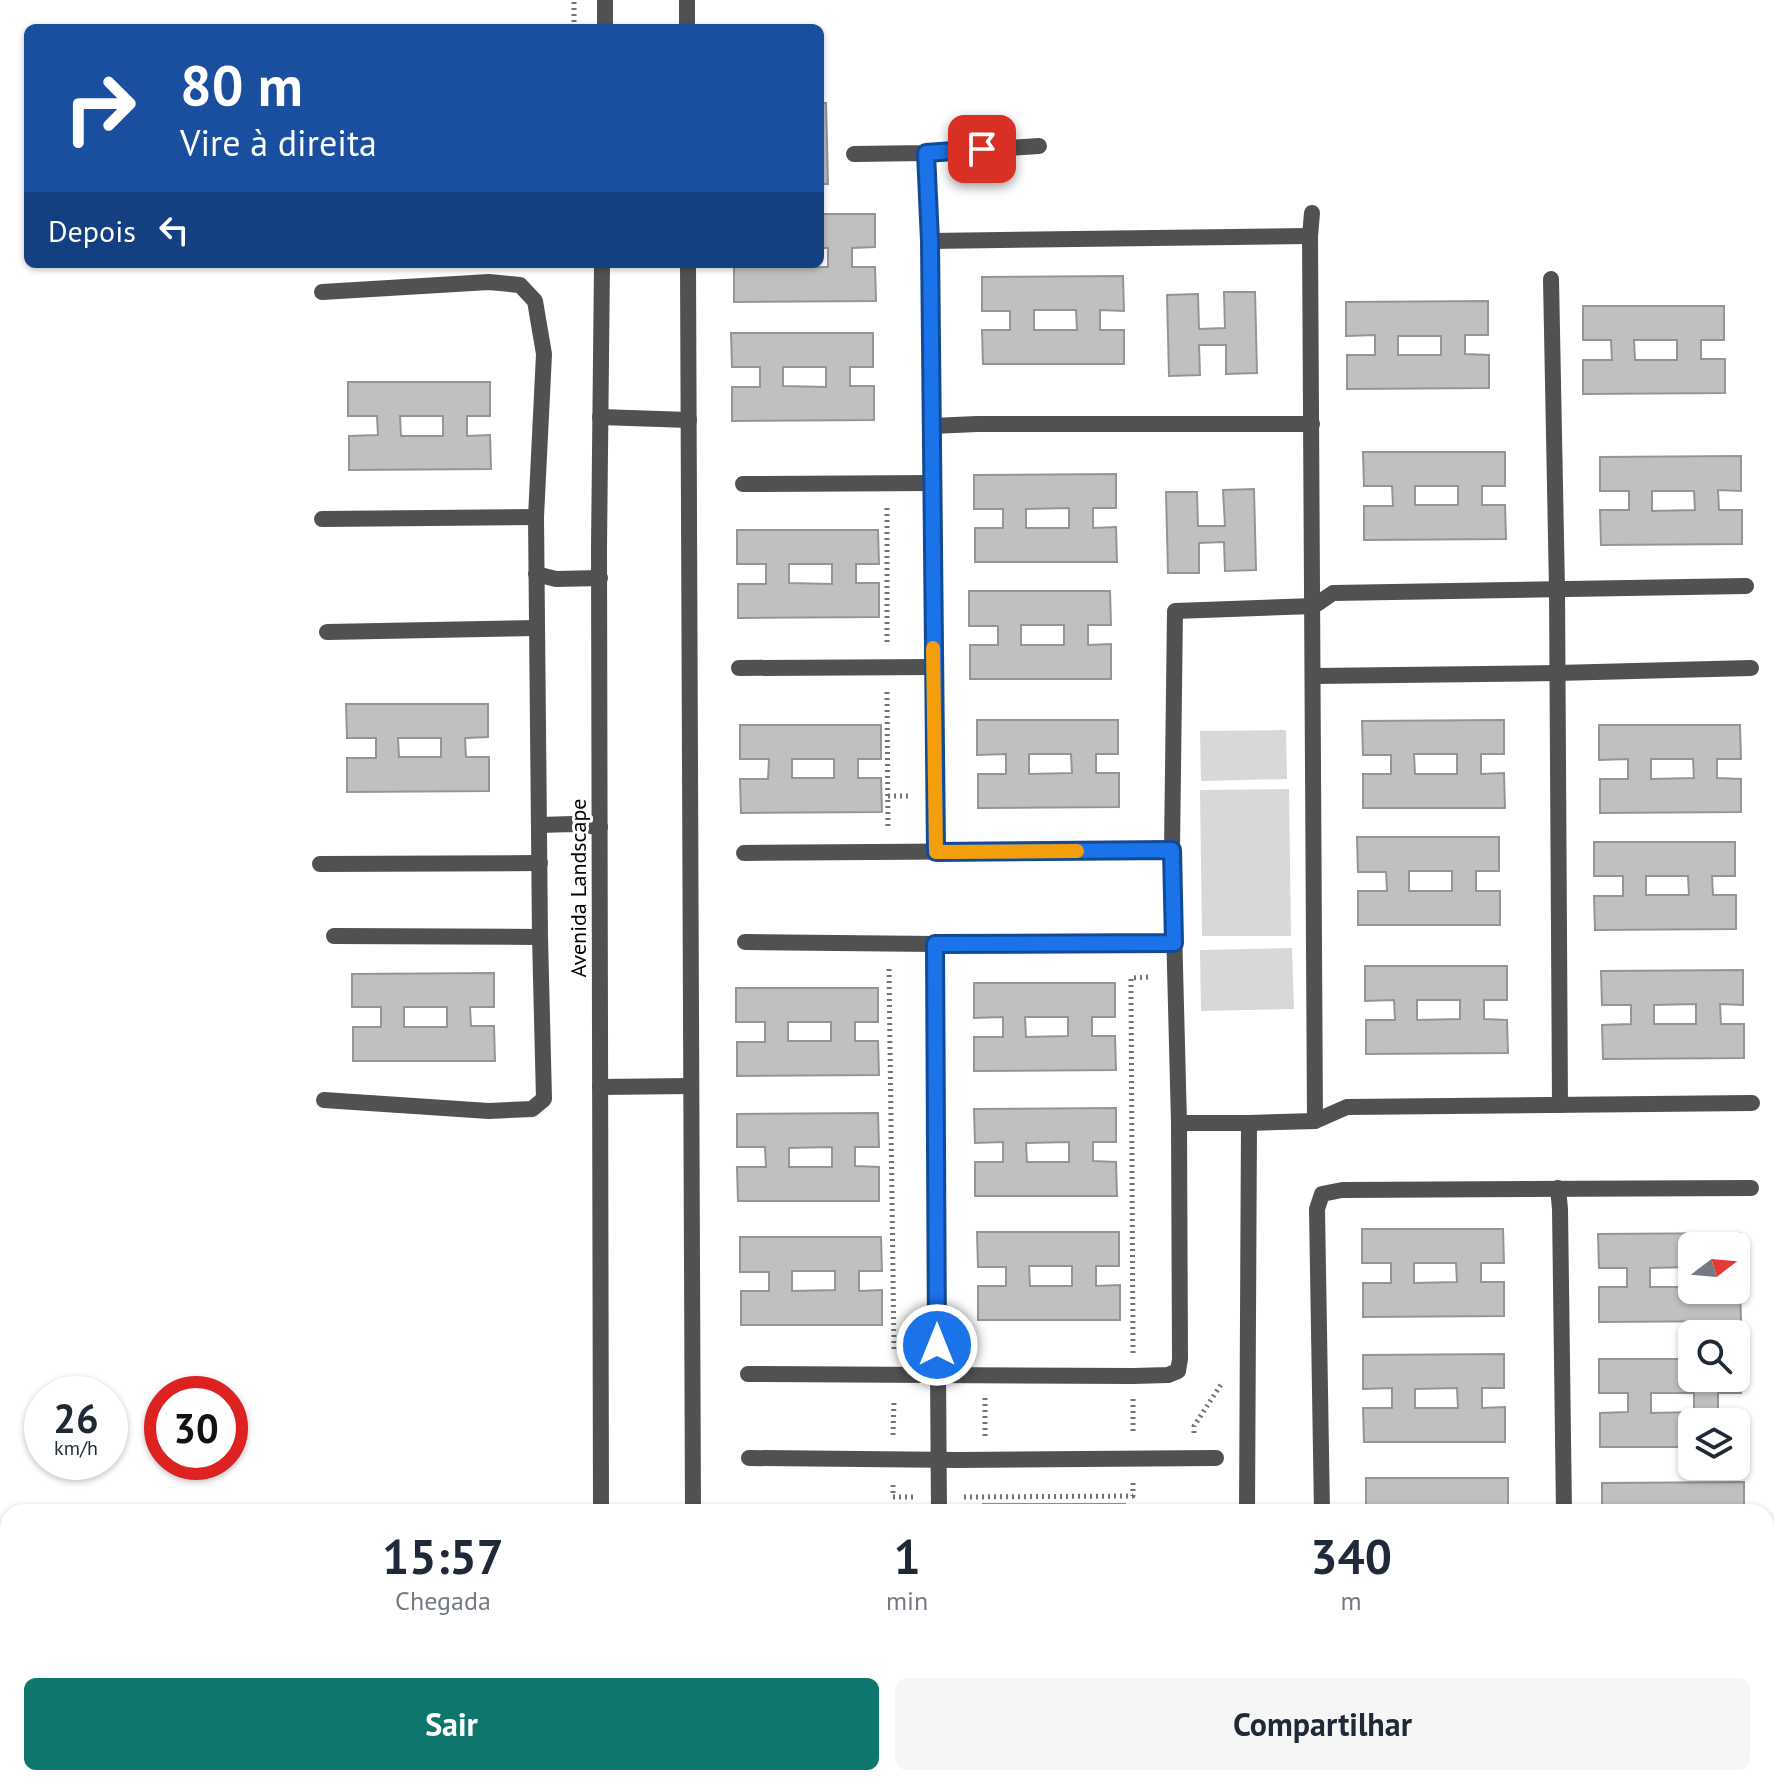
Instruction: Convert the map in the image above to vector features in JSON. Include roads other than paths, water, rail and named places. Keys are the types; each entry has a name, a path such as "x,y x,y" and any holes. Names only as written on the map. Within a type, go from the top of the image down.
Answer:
{"street":[{"path":"605,0 605,24"},
{"path":"687,0 687,24"},
{"path":"854,154 1039,146"},
{"path":"926,153 930,241 936,852"},
{"path":"1312,213 1315,1121"},
{"path":"930,241 1310,236"},
{"name":"Avenida Landscape","path":"601,1504 602,268"},
{"path":"688,268 693,1504"},
{"path":"1551,279 1557,590 1560,1105"},
{"path":"322,292 489,282 520,285 535,301 544,354 536,517 544,1099 532,1109 489,1111 324,1100"},
{"path":"600,417 689,420"},
{"path":"932,426 1312,424"},
{"path":"743,484 932,483"},
{"path":"322,519 536,517"},
{"path":"536,574 556,579 600,578"},
{"path":"748,1374 1133,1376 1168,1375 1178,1371 1179,1123 1172,850 1175,611 1314,606 1333,593 1746,586"},
{"path":"327,632 537,628"},
{"path":"739,668 934,667"},
{"path":"1314,676 1751,668"},
{"path":"540,825 600,827"},
{"path":"744,853 1172,850"},
{"path":"320,864 540,863"},
{"path":"334,936 540,937"},
{"path":"745,942 1174,943"},
{"path":"935,944 939,1504"},
{"path":"600,1087 691,1086"},
{"path":"1179,1123 1315,1121 1347,1107 1752,1103"},
{"path":"1247,1504 1249,1123"},
{"path":"1558,1188 1564,1504"},
{"path":"1322,1504 1317,1209 1322,1194 1342,1190 1751,1188"},
{"path":"749,1458 1216,1458"}]}
